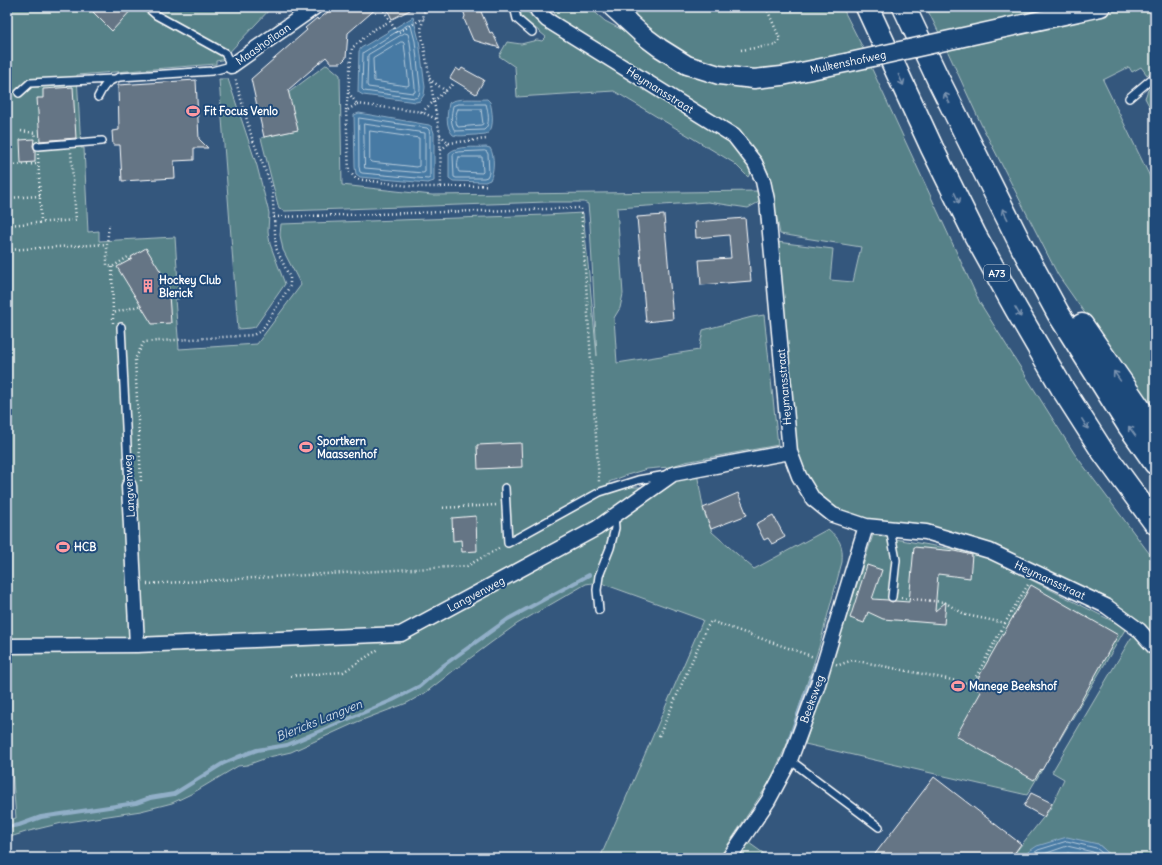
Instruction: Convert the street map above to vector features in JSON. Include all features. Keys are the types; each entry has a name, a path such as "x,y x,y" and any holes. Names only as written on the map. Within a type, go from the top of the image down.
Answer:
{"highway":[{"name":"A73","path":"867,7 975,235 1016,309 1062,388 1101,449 1155,523"},
{"path":"904,7 1022,249 1090,366 1128,426 1155,462"},
{"path":"1022,249 1057,289 1155,431"}],"street":[{"name":"Maashoflaan","path":"232,66 315,7"},
{"name":"Heymansstraat","path":"536,7 547,20 734,136 755,163 763,182 767,200 790,452 799,476 812,499 833,516 866,526 926,532 990,551 1106,606 1139,630 1155,648"},
{"name":"Mulkenshofweg","path":"612,7 644,36 660,48 688,65 719,75 754,79 782,76 850,62 1101,7"},
{"name":"Langvenweg","path":"7,646 137,645 401,634 597,528 673,474 790,452"},
{"name":"Langvenweg","path":"129,486 137,645"},
{"name":"Beeksweg","path":"729,858 768,801 790,760 817,687 866,526"}],"lane":[{"path":"19,93 30,83 112,79 120,77 212,71 232,66 224,53 156,15 147,7"},
{"path":"514,7 517,19 532,32"},
{"path":"1129,98 1155,76"},
{"path":"98,97 104,85 112,79"},
{"path":"38,146 102,141"},
{"name":"Langvenweg","path":"121,326 129,486"},
{"path":"505,488 508,543 600,492 638,480 673,474"},
{"path":"599,610 597,590 599,576 610,548 615,528 614,516"},
{"path":"890,529 896,560 892,597"},
{"path":"790,760 879,827"}],"path":[{"path":"382,7 397,33 424,18"},
{"path":"425,7 421,30 440,135 441,187"},
{"path":"742,50 776,45 780,39 766,7"},
{"path":"390,21 373,30 352,48 346,111 349,171 356,179 416,187 490,185"},
{"path":"129,486 141,482 135,359 144,342 253,335 262,330 290,286 290,278 276,248 272,187 252,138 232,66"},
{"path":"429,79 446,91"},
{"path":"422,112 453,84"},
{"path":"348,92 357,104"},
{"path":"346,111 357,104 422,112 436,119"},
{"path":"21,130 35,133 38,146 41,222"},
{"path":"440,135 449,143"},
{"path":"440,151 449,143 486,139"},
{"path":"7,224 76,220 71,144"},
{"path":"7,165 38,164"},
{"path":"7,198 40,196"},
{"path":"274,217 581,208 600,492"},
{"path":"109,224 107,265 112,267"},
{"path":"7,250 107,244"},
{"path":"112,267 128,257 130,261"},
{"path":"112,267 114,329"},
{"path":"113,313 142,305"},
{"path":"113,313 121,326"},
{"path":"439,508 506,505"},
{"path":"134,585 467,566 508,543"},
{"path":"659,736 706,629 711,621 839,665 853,660 972,684 1005,623 1035,573"},
{"path":"892,597 944,602 966,615 1005,623"},
{"path":"291,676 343,672 401,634"}],"green space":[{"name":"Sportkern Maassenhof","path":"7,7 272,7 222,60 216,61 216,64 77,75 81,148 84,148 88,232 99,231 99,241 175,237 179,299 175,299 179,349 257,344 301,285 283,250 280,235 281,224 583,213 597,356 590,225 588,204 584,202 285,211 279,209 261,138 296,130 288,93 327,64 340,75 342,185 432,195 759,191 759,202 748,208 708,202 617,208 623,294 620,308 614,318 617,363 699,350 703,330 764,315 778,445 685,462 669,467 647,469 609,482 610,492 625,487 641,487 612,511 667,482 697,473 704,512 712,532 754,569 828,529 838,540 842,552 842,562 819,647 787,744 770,781 719,858 600,858 703,620 598,582 586,584 517,624 425,693 407,703 357,722 291,752 269,757 247,765 238,766 191,794 172,803 141,811 62,823 7,838 7,820 16,818 7,710"},
{"path":"519,7 526,7 526,10 536,21 734,143 752,170 748,177 734,163 614,91 517,97 515,67 499,56 507,42 521,44 537,40 542,41 546,37 522,17"},
{"path":"552,7 589,7 605,21 632,35 684,71 853,70 871,67 980,303 1074,453 1155,561 1155,637 1106,597 992,547 855,519 822,502 793,453 777,242 833,249 830,280 853,282 861,247 780,234 768,173 761,158 739,134 657,80 556,17"},
{"path":"631,7 842,7 864,50 781,69 754,71 721,68 691,57 664,42 643,25"},
{"path":"926,7 1059,7 939,33"},
{"path":"1129,7 1155,7 1155,68 1147,75 1141,67 1132,72 1129,67 1103,80 1155,187 1155,410 1116,358 1058,275 981,124 947,50"},
{"path":"219,79 228,79 257,166 269,213 268,231 270,244 285,284 255,327 251,328 238,329"},
{"path":"1155,84 1155,117 1145,98 1148,90"},
{"name":"Manege Beekshof","path":"873,535 980,554 1126,628 1027,795 805,744"},
{"path":"1137,636 1155,656 1155,858 1114,858 1098,844 1028,852 1025,858 1011,858 1050,809 1064,779 1052,772 1131,638"},
{"path":"749,843 770,858 738,858"}],"water":[{"path":"413,17 419,40 425,87 424,95 420,101 416,102 363,95 358,92 359,51 361,48"},
{"path":"461,99 487,99 490,102 492,109 492,127 488,133 458,136 453,135 450,132 447,116 449,103"},
{"path":"359,113 429,125 432,127 434,133 434,181 428,183 360,177 356,174 354,115"},
{"path":"466,147 490,148 492,151 493,168 490,180 485,182 453,181 449,178 449,153 452,150"},
{"path":"1067,837 1098,844 1114,858 1025,858 1028,852 1037,846"}],"building":[{"path":"98,7 134,7 112,31 93,12"},
{"path":"334,7 378,7 348,33 346,58 341,63 331,63 326,57 288,90 298,130 264,137 251,79 307,30 305,28"},
{"path":"386,7 416,7 392,19"},
{"path":"462,7 479,7 490,33 492,32 500,48 473,40 464,19 465,16"},
{"path":"456,68 460,71 462,68 484,80 476,94 450,78"},
{"path":"196,80 199,139 208,148 194,148 194,160 174,161 175,178 122,181 120,145 113,145 112,131 119,130 118,85"},
{"path":"73,87 76,138 40,141 37,98 43,98 43,89"},
{"path":"34,139 33,146 35,150 35,162 21,163 20,140"},
{"path":"664,215 673,319 646,322 637,217"},
{"path":"745,218 751,281 701,285 699,260 731,258 729,235 696,238 695,222"},
{"name":"Hockey Club Blerick","path":"146,248 166,280 168,280 171,323 152,324 117,267 132,259 131,257"},
{"path":"521,443 522,467 478,469 477,445"},
{"path":"738,493 747,515 711,529 703,508"},
{"path":"773,515 785,537 772,544 768,538 764,540 756,524"},
{"path":"476,516 477,551 462,552 461,540 453,541 452,518"},
{"path":"914,547 955,551 972,555 970,578 938,574 935,611 946,602 944,624 883,619 868,612 864,623 850,618 867,565 882,570 872,599 888,600 892,602 909,602"},
{"path":"1031,585 1118,635 1042,770 1041,769 1034,780 956,736 981,692 973,687"},
{"path":"934,777 1021,844 1011,858 872,858"},
{"path":"1031,793 1052,803 1044,817 1024,806"}],"waterway":[{"name":"Blericks Langven","path":"7,827 19,825 41,817 136,803 150,798 174,794 222,764 238,757 257,750 287,745 393,700 420,686 444,665 508,619 589,575"},
{"path":"789,740 816,664"}],"place":[{"name":"Fit Focus Venlo","path":"193,111"},
{"name":"Hockey Club Blerick","path":"148,286"},
{"name":"Sportkern Maassenhof","path":"306,447"},
{"name":"HCB","path":"63,547"},
{"name":"Manege Beekshof","path":"958,686"}]}
